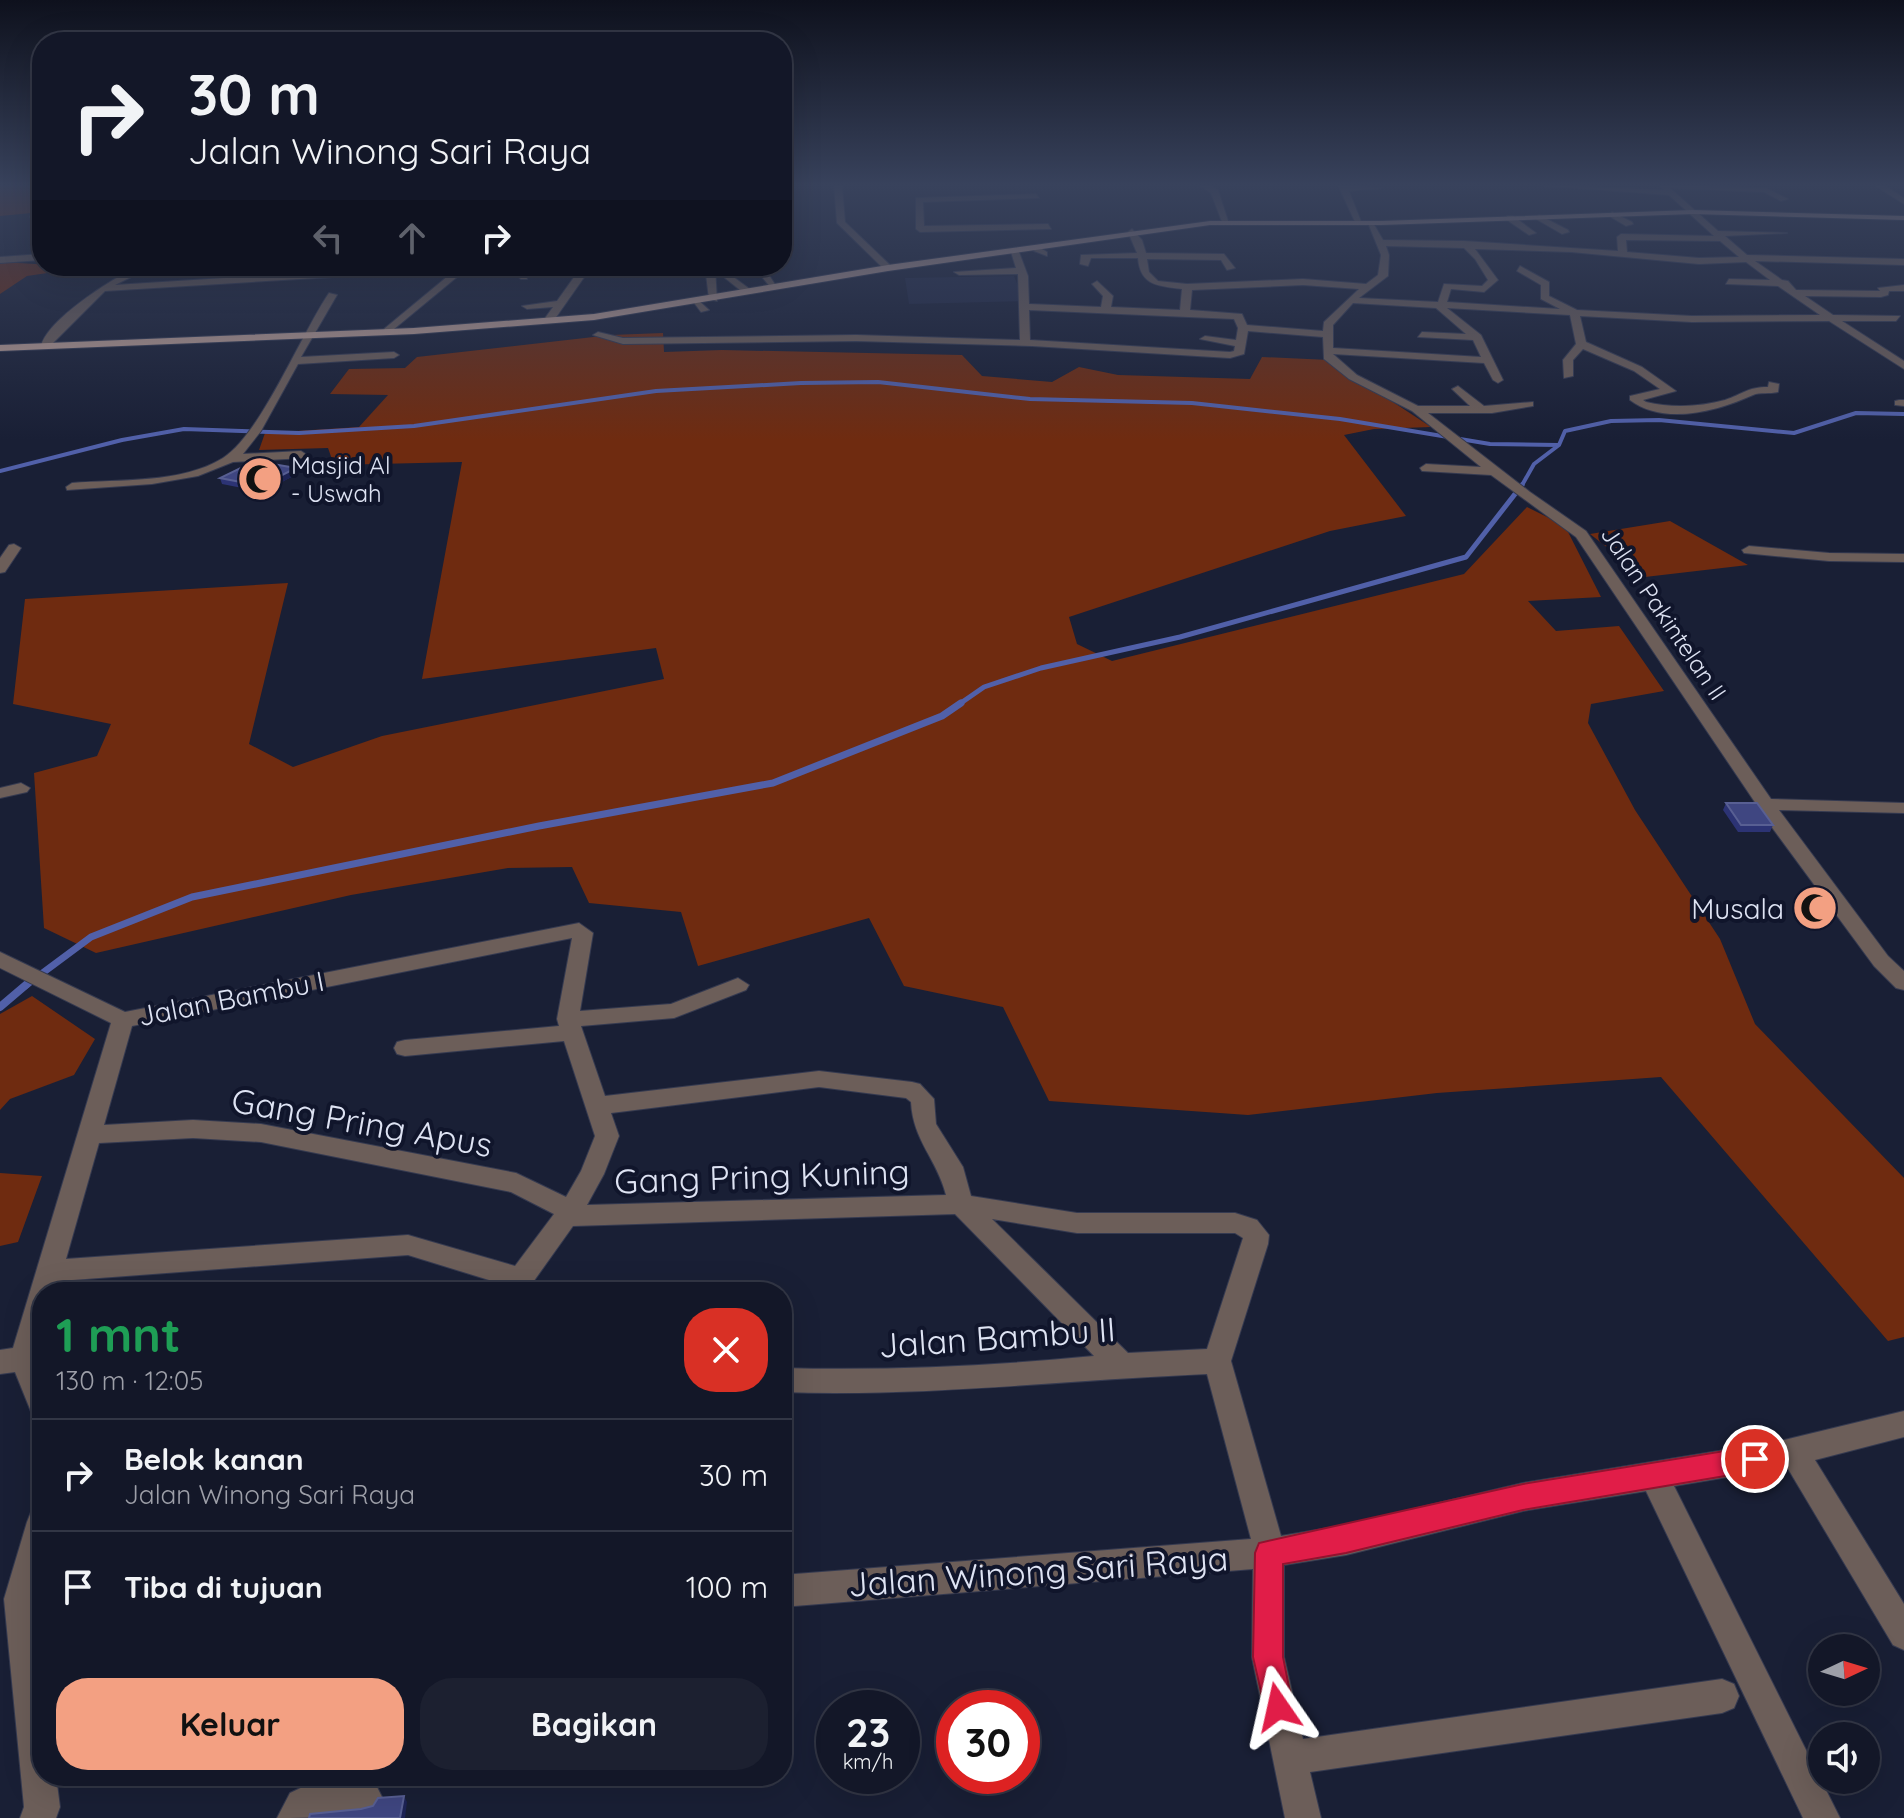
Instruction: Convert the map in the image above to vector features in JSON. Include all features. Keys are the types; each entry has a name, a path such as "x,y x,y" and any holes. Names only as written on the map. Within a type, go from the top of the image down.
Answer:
{"main road":[{"path":"0,348 548,321 695,302 877,270"}],"street":[{"path":"1146,270 1148,279 1187,287 1303,282 1391,293"},
{"path":"1384,270 1383,276 1350,300 1328,324 1328,351 1486,360"},
{"path":"1441,308 1447,286 1484,289 1493,280 1487,270"},
{"path":"1521,270 1546,284 1544,297 1574,312"},
{"path":"1720,270 1768,272"},
{"path":"1765,270 1904,366"},
{"path":"959,272 1021,271 1026,307 1025,343"},
{"path":"45,345 75,310 120,276"},
{"path":"100,289 208,278 280,276"},
{"path":"388,331 453,276"},
{"path":"548,321 580,276"},
{"path":"711,276 714,299"},
{"path":"728,276 748,292"},
{"path":"766,276 775,287"},
{"path":"1729,282 1818,282"},
{"path":"1097,284 1107,292 1105,311"},
{"path":"1185,313 1187,287"},
{"path":"1796,293 1881,294 1885,293 1883,288 1904,288"},
{"path":"1846,294 1860,304"},
{"path":"233,458 259,422 332,295"},
{"path":"1350,300 1441,308 1789,319 1896,318"},
{"path":"695,302 704,310"},
{"path":"527,306 560,304"},
{"path":"598,335 623,341 856,338 1025,343 1230,355 1239,354 1242,344 1243,328 1238,316 1026,307"},
{"path":"1441,308 1477,337 1498,380"},
{"path":"1574,312 1581,344"},
{"path":"1789,319 1812,334"},
{"path":"1243,328 1326,334"},
{"path":"1422,335 1477,337"},
{"path":"1205,339 1242,344"},
{"path":"1568,376 1568,360 1581,344"},
{"path":"1581,344 1638,369 1669,389 1666,394 1634,398 1648,407 1719,405 1747,397 1752,390 1774,390 1773,384"},
{"name":"Jalan Pakintelan II","path":"1328,351 1335,366 1416,409 1454,441 1581,534 1765,804 1881,961 1904,983"},
{"path":"293,361 394,355"},
{"path":"1458,389 1481,410"},
{"path":"1416,409 1481,410 1529,404"},
{"path":"72,487 203,470 233,458 301,455"},
{"path":"1426,468 1497,471"},
{"path":"0,569 14,548"},
{"path":"1749,550 1829,557 1904,558"},
{"path":"0,793 21,788"},
{"path":"1765,804 1904,808"},
{"name":"Jalan Bambu I","path":"46,1282 123,1020 569,930 583,933 571,1026"},
{"path":"0,959 123,1020"},
{"path":"405,1048 674,1011 738,985"},
{"path":"518,1282 567,1213 605,1148 607,1136 571,1026"},
{"path":"597,1106 819,1079 912,1090 922,1099 924,1124 931,1141 951,1167 961,1204 1122,1365"},
{"name":"Gang Pring Apus","path":"89,1135 193,1129 261,1133 516,1183 567,1213"},
{"path":"961,1204 1077,1223 1211,1221 1248,1227 1256,1235 1217,1361 1256,1495 1269,1553 1268,1657 1303,1818"},
{"name":"Gang Pring Kuning","path":"567,1213 961,1204"},
{"path":"80,1282 408,1245 446,1254 509,1282"},
{"name":"Jalan Bambu I","path":"32,1315 12,1360 32,1390"},
{"name":"Jalan Bambu II","path":"792,1380 839,1382 1012,1376 1122,1365 1217,1361"},
{"name":"Jalan Winong Sari Raya","path":"792,1590 1269,1553 1346,1540 1523,1497 1794,1451 1904,1424"},
{"path":"1794,1451 1904,1634"},
{"path":"1654,1476 1822,1818"},
{"path":"32,1557 20,1599 32,1712"},
{"path":"1288,1758 1722,1696"},
{"path":"38,1818 42,1807 40,1786"},
{"path":"295,1818 309,1802 364,1797"}],"shaded area":[{"path":"0,270 32,270 32,275 0,294"},
{"path":"1014,276 1024,301 909,304 905,278"},
{"path":"663,333 664,352 722,350 962,355 982,376 1052,382 1079,367 1118,375 1250,379 1262,357 1329,360 1431,427 1374,429 1344,435 1406,516 1330,531 1069,617 1077,644 1112,661 1464,574 1527,507 1565,526 1601,597 1528,601 1556,631 1619,626 1664,691 1591,704 1588,723 1635,810 1720,939 1755,1024 1904,1178 1904,1337 1888,1341 1661,1077 1437,1093 1248,1115 1049,1101 1003,1007 904,986 869,918 698,966 681,912 589,903 572,867 508,868 351,895 96,953 44,928 34,773 97,756 111,724 13,704 25,599 288,583 249,744 293,767 382,736 664,679 656,648 422,679 462,462 334,465 328,448 259,450 265,433 359,427 388,395 330,394 349,369 405,368 417,357 611,335"},
{"path":"1670,521 1748,565 1645,577 1590,534"},
{"path":"32,996 95,1039 74,1075 10,1099 0,1110 0,1014"},
{"path":"0,1173 42,1176 18,1242 0,1246"}],"building":[{"path":"255,461 296,468 261,486 220,478"},
{"path":"1726,803 1757,803 1773,825 1741,825"},
{"path":"404,1796 400,1818 309,1818 310,1814 373,1806 378,1798"}],"waterway":[{"path":"0,471 122,440 184,429 299,433 414,426 656,391 801,383 878,382 1030,399 1192,403 1340,419 1490,444 1558,445"},
{"path":"1521,487 1534,464 1559,445 1565,431 1611,421 1659,420 1794,433 1856,413 1904,414"},
{"path":"958,705 984,687 1041,668 1180,637 1466,557 1522,485"},
{"path":"25,986 91,937 192,897 539,826 773,783 942,716 961,703"},
{"path":"0,1007 27,984"}],"place":[{"name":"Masjid Al - Uswah","path":"260,479"},
{"name":"Musala","path":"1815,908"}],"route":[{"path":"1278,1707 1268,1657 1269,1553 1346,1540 1523,1497 1755,1459"}]}
